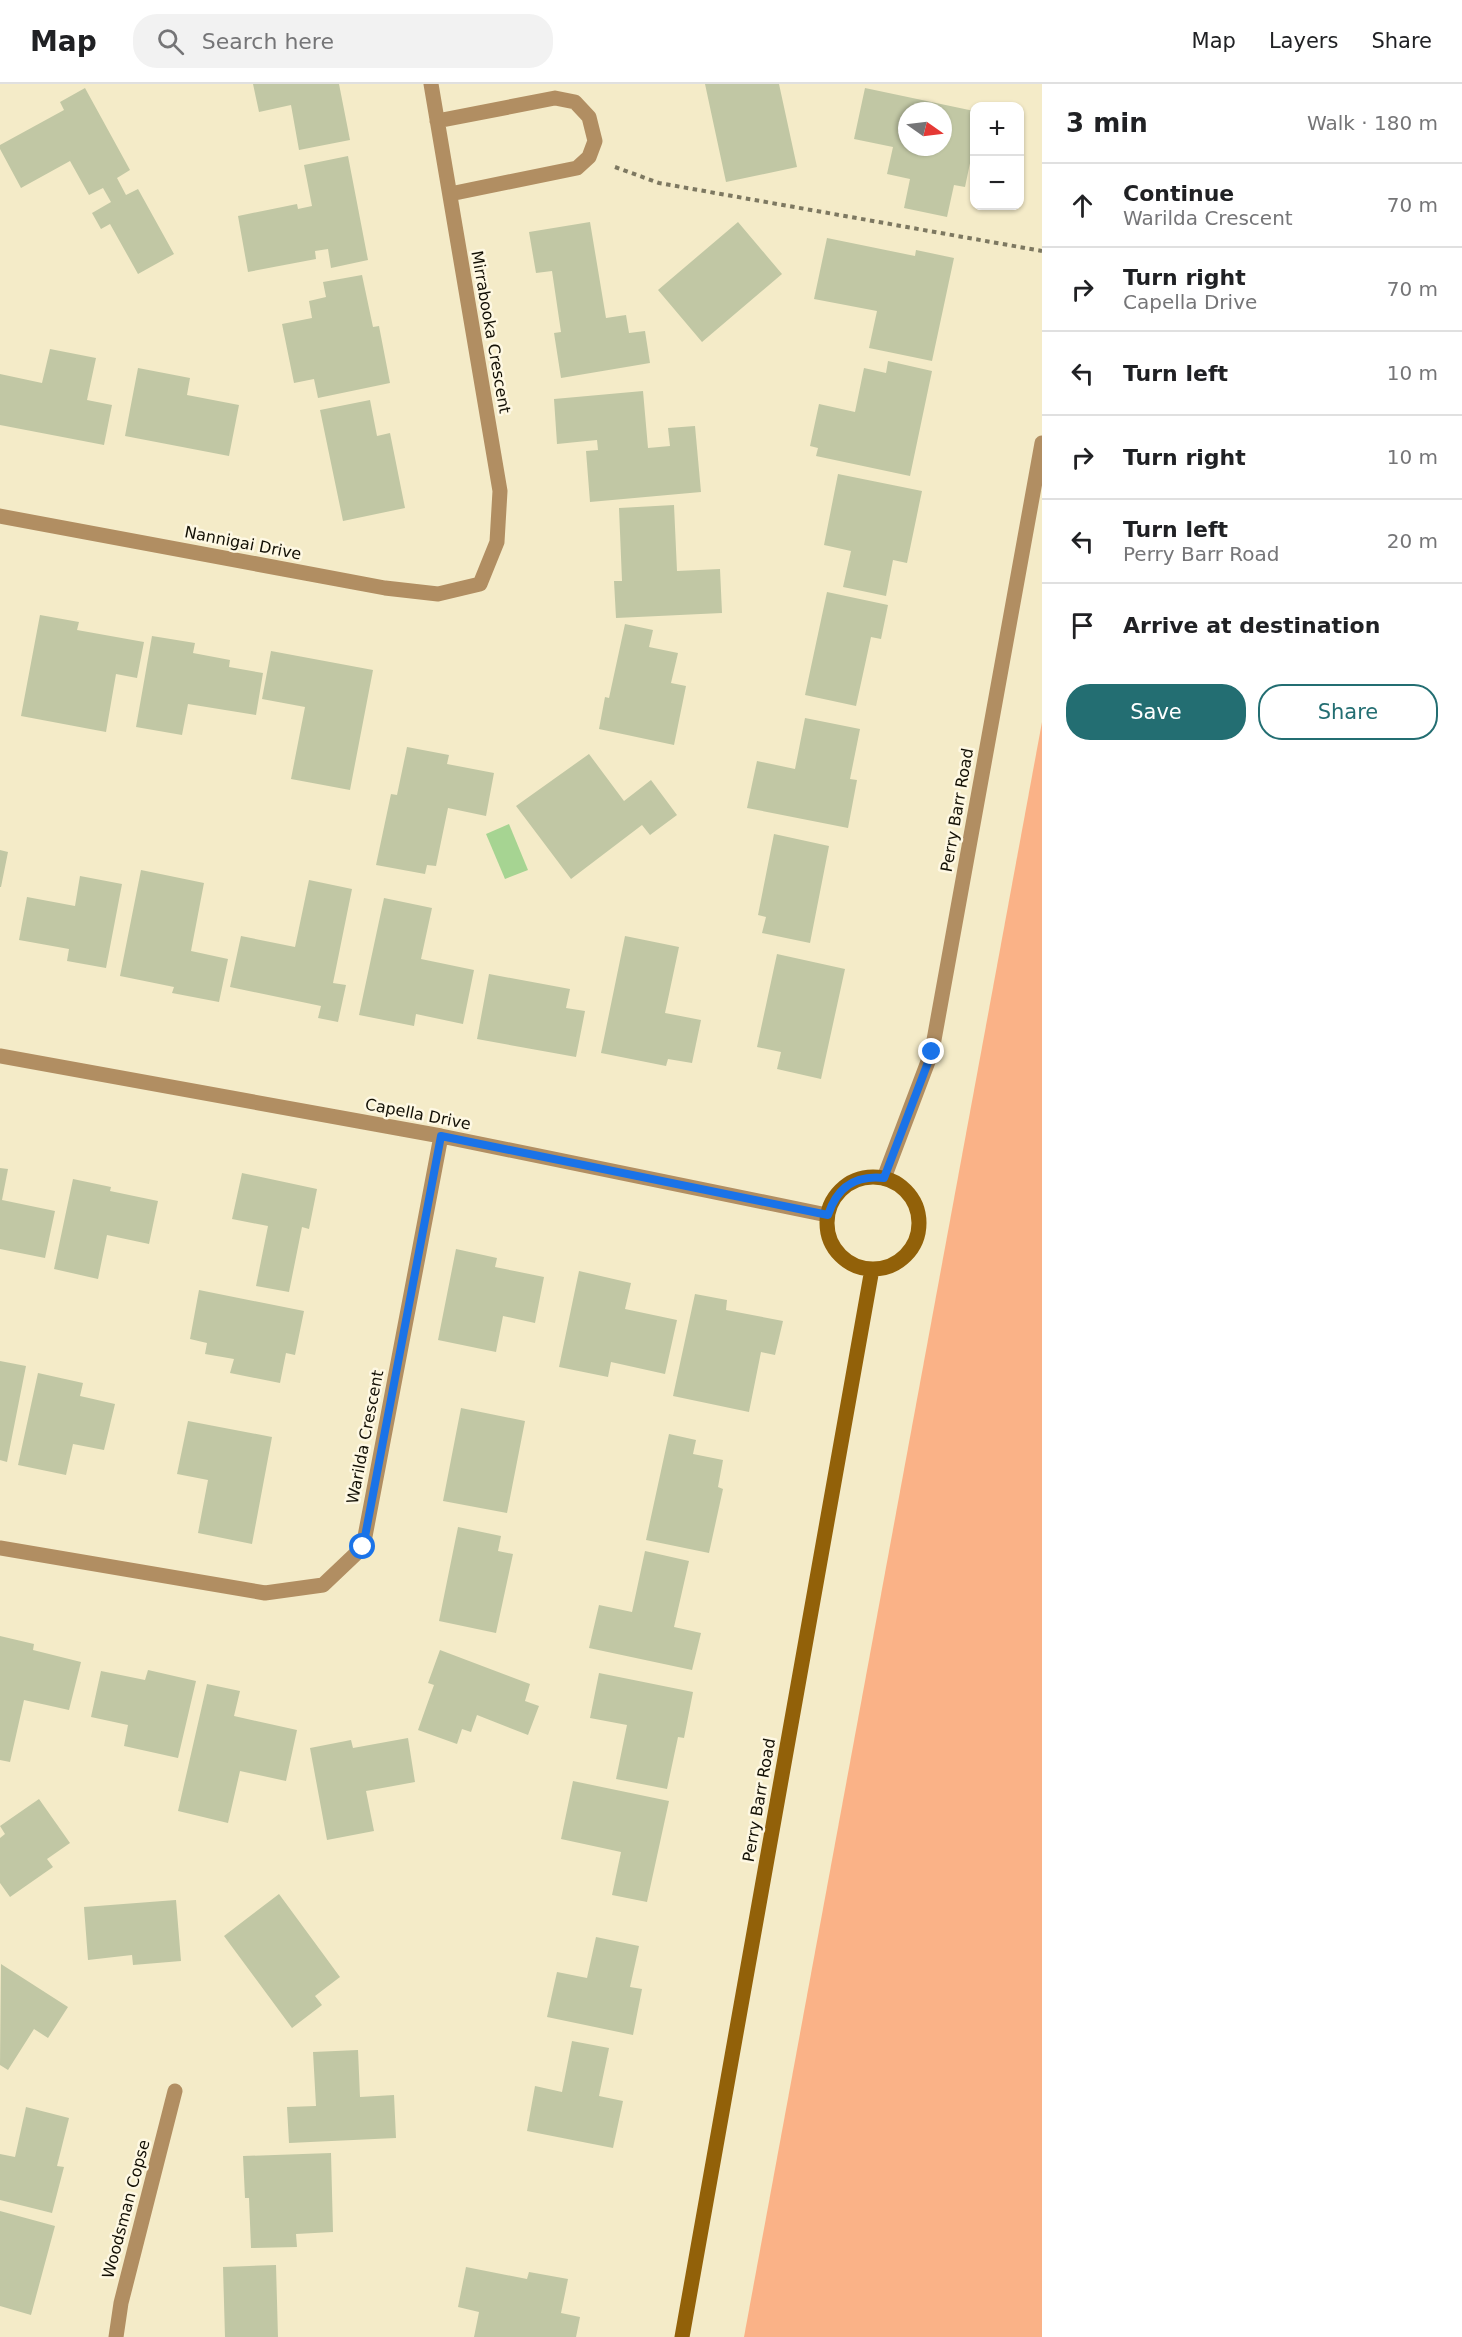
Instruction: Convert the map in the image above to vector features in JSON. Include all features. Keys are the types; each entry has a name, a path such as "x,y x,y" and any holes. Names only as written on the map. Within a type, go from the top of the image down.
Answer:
{"street":[{"name":"Mirrabooka Crescent","path":"431,84 500,490 497,542 480,584"},
{"path":"437,121 555,98 575,102 589,117 595,141 589,157 577,168 450,194"},
{"name":"Perry Barr Road","path":"884,1178 932,1052 1042,443"},
{"name":"Nannigai Drive","path":"0,516 385,588 438,594 480,584"},
{"name":"Capella Drive","path":"0,1056 441,1136 828,1215"},
{"name":"Warilda Crescent","path":"0,1548 265,1593 323,1586 363,1547 441,1136"},
{"path":"869,1176 884,1178 898,1184 909,1194 916,1207 919,1221 911,1250 900,1260 887,1267 872,1269 856,1266 843,1258 833,1246 828,1231 828,1215 832,1200 848,1184 869,1176"},
{"name":"Perry Barr Road","path":"682,2337 872,1269"},
{"name":"Woodsman Copse","path":"116,2337 120,2303 175,2091"}],"path":[{"path":"589,157 659,183 1042,251"}],"shaded area":[{"path":"1042,722 1042,2337 744,2337"},
{"path":"509,824 528,870 505,879 486,834"}],"building":[{"path":"253,84 339,84 350,140 299,150 291,105 259,112"},
{"path":"705,84 779,84 797,167 726,182"},
{"path":"85,88 130,170 117,178 126,195 138,189 174,254 138,274 110,224 101,229 92,213 111,202 103,188 89,195 70,161 21,188 0,149 0,145 64,110 60,102"},
{"path":"865,88 931,102 898,102 898,156 952,156 952,106 970,110 970,163 965,187 954,185 947,217 904,208 910,179 887,174 893,147 854,139"},
{"path":"348,156 368,260 331,268 328,249 315,251 316,259 248,272 238,216 297,204 298,209 312,206 304,165"},
{"path":"590,222 606,318 626,315 629,333 645,331 650,363 561,378 554,333 561,332 552,271 536,273 529,232"},
{"path":"738,222 782,274 702,342 658,290"},
{"path":"827,238 915,256 916,250 954,258 932,361 869,348 877,311 814,299"},
{"path":"362,275 373,327 379,326 390,383 318,398 314,379 294,383 282,324 312,318 309,301 326,297 323,282"},
{"path":"50,349 96,358 87,400 112,405 104,445 0,425 0,374 42,383"},
{"path":"888,361 932,371 910,476 816,456 818,448 810,446 819,404 855,412 864,368 886,373"},
{"path":"138,368 190,378 187,395 239,405 229,456 125,436"},
{"path":"643,391 648,448 670,446 668,428 695,426 701,492 590,502 586,451 598,450 597,440 557,444 554,399"},
{"path":"370,400 377,436 390,433 405,508 343,521 320,410"},
{"path":"838,474 922,491 907,563 893,560 886,596 843,587 851,551 824,545"},
{"path":"674,505 677,571 720,569 722,613 616,618 614,581 622,581 619,508"},
{"path":"827,592 888,605 881,639 871,637 856,706 805,695"},
{"path":"40,615 79,622 77,630 144,642 137,678 116,674 106,732 21,716"},
{"path":"625,624 653,630 649,647 678,653 671,683 686,686 674,745 599,729 605,697 609,698"},
{"path":"152,636 195,643 193,653 230,660 229,667 263,673 256,715 188,704 182,735 136,727"},
{"path":"271,651 373,670 350,790 291,779 305,707 262,699"},
{"path":"805,718 860,729 850,779 857,780 848,828 747,808 757,761 795,769"},
{"path":"407,747 449,755 447,764 494,773 486,816 448,808 436,866 427,865 425,874 376,865 391,794 397,795"},
{"path":"589,754 624,801 651,780 677,815 650,835 642,825 571,879 516,806"},
{"path":"774,834 829,846 810,943 762,933 766,917 758,915"},
{"path":"0,850 8,852 1,887 0,887"},
{"path":"141,870 204,883 191,951 228,959 219,1002 172,993 174,987 120,976"},
{"path":"80,876 122,884 106,968 67,961 69,949 19,940 27,897 75,906"},
{"path":"309,880 352,889 333,983 346,985 338,1022 318,1018 321,1006 230,987 241,936 295,947"},
{"path":"384,898 432,908 421,959 474,970 463,1024 416,1014 414,1026 359,1015"},
{"path":"625,936 679,947 665,1013 701,1020 692,1063 668,1059 666,1066 601,1053"},
{"path":"777,954 845,969 821,1079 777,1069 781,1052 757,1047"},
{"path":"489,974 570,989 566,1008 585,1011 576,1057 477,1039"},
{"path":"0,1168 8,1169 2,1200 55,1211 45,1258 0,1249"},
{"path":"242,1173 317,1189 309,1229 302,1227 289,1292 256,1286 268,1226 232,1219"},
{"path":"73,1179 111,1187 110,1191 158,1201 149,1244 107,1235 98,1279 54,1269"},
{"path":"456,1249 497,1258 495,1267 544,1277 535,1323 503,1316 496,1352 438,1340"},
{"path":"579,1271 631,1283 625,1309 677,1320 665,1374 611,1362 608,1377 559,1367"},
{"path":"199,1290 304,1311 295,1355 286,1353 280,1383 230,1373 234,1359 205,1354 207,1343 190,1339"},
{"path":"695,1294 727,1300 726,1310 783,1321 775,1355 761,1352 749,1412 673,1396"},
{"path":"0,1361 26,1366 7,1462 0,1460"},
{"path":"38,1373 83,1383 80,1396 115,1404 104,1450 73,1444 66,1475 18,1465"},
{"path":"461,1408 525,1421 507,1513 443,1501"},
{"path":"188,1421 272,1437 252,1544 198,1533 208,1480 177,1474"},
{"path":"669,1434 696,1440 693,1454 723,1460 718,1487 723,1489 709,1553 646,1540"},
{"path":"458,1527 501,1536 498,1551 513,1554 496,1633 439,1621"},
{"path":"645,1551 689,1561 674,1627 701,1633 692,1670 589,1648 599,1605 632,1612"},
{"path":"0,1636 34,1644 33,1650 81,1662 69,1710 24,1700 10,1762 0,1760"},
{"path":"440,1650 530,1684 525,1701 539,1706 528,1735 477,1715 471,1732 462,1729 457,1744 418,1730 434,1685 428,1683"},
{"path":"148,1670 196,1681 178,1758 124,1746 128,1725 91,1717 101,1671 145,1680"},
{"path":"599,1673 693,1692 684,1738 678,1737 667,1789 616,1779 627,1725 590,1718"},
{"path":"207,1684 240,1691 234,1716 297,1730 286,1781 240,1771 228,1823 178,1811"},
{"path":"408,1738 415,1782 366,1791 374,1831 327,1840 310,1748 351,1740 353,1748"},
{"path":"573,1781 669,1801 647,1902 612,1895 621,1852 561,1839"},
{"path":"39,1799 70,1843 47,1859 53,1867 10,1897 0,1883 0,1838 5,1834 0,1826"},
{"path":"279,1894 340,1977 315,1996 322,2005 292,2028 224,1936"},
{"path":"176,1900 181,1961 133,1965 132,1955 88,1960 84,1907"},
{"path":"596,1937 639,1946 630,1987 642,1989 633,2035 547,2017 557,1972 587,1978"},
{"path":"1,1964 68,2007 48,2038 34,2029 8,2070 0,2065"},
{"path":"572,2041 609,2048 599,2096 623,2101 613,2148 527,2131 535,2086 562,2092"},
{"path":"358,2050 360,2097 394,2095 396,2138 289,2143 287,2107 316,2106 313,2052"},
{"path":"26,2107 69,2118 57,2166 64,2167 52,2213 0,2200 0,2154 15,2157"},
{"path":"331,2153 333,2232 296,2234 297,2247 251,2248 249,2198 245,2198 243,2156"},
{"path":"0,2211 55,2226 31,2315 0,2306"},
{"path":"276,2265 278,2337 225,2337 223,2267"},
{"path":"466,2267 527,2279 529,2272 568,2279 561,2313 580,2317 576,2337 474,2337 479,2312 458,2307"}],"route":[{"path":"363,1547 441,1136 828,1215 832,1200 842,1188 855,1180 869,1176 884,1178 932,1052"}]}
